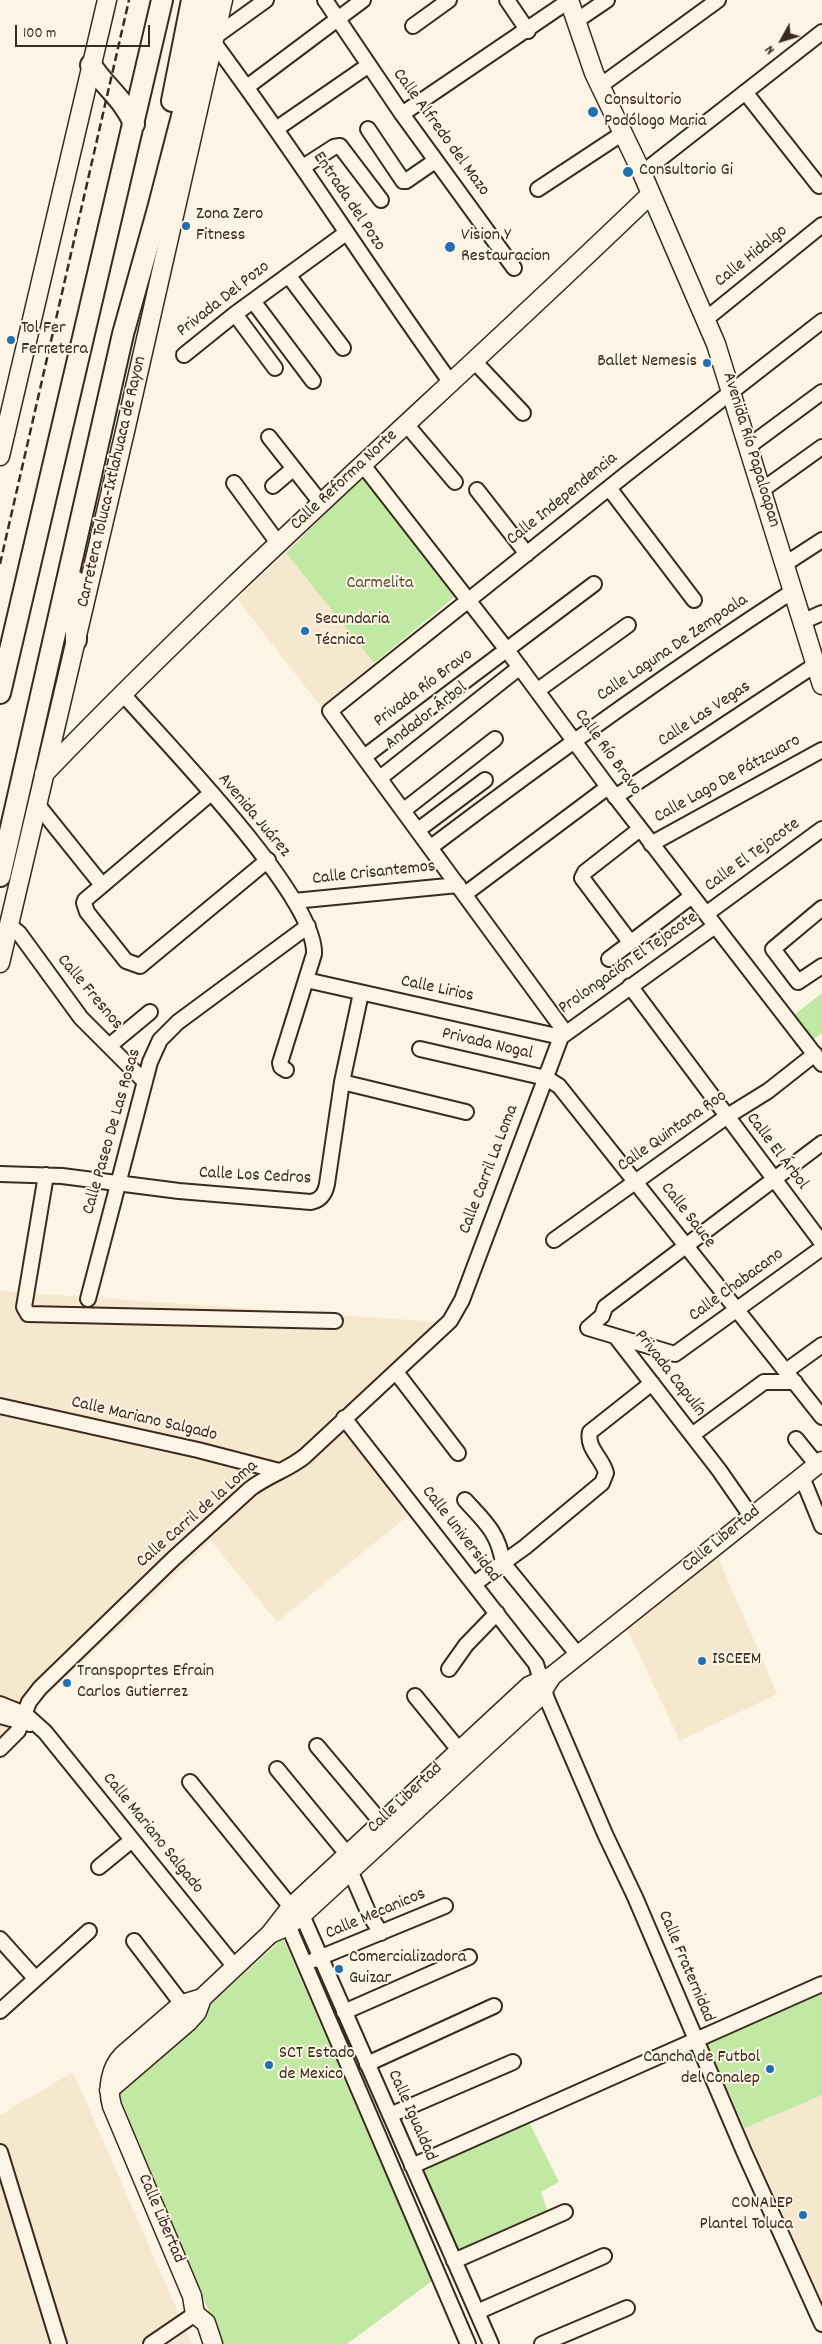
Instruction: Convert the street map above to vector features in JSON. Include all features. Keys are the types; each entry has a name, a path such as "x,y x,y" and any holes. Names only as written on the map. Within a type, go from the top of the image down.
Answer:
{"highway":[{"path":"0,693 162,0"},
{"path":"140,270 158,168 192,0"},
{"name":"Carretera Toluca-Ixtlahuaca de Rayon","path":"0,876 123,334 158,210 212,0"},
{"path":"91,65 102,82 125,105 134,124"},
{"path":"75,549 76,640"}],"main road":[{"path":"0,456 107,0"},
{"name":"Carretera Toluca-Ixtlahuaca de Rayon","path":"0,963 223,0"},
{"name":"Avenida Río Papaloapan","path":"569,0 600,86 642,173 706,319 732,391 822,685"},
{"name":"Calle Reforma Norte","path":"44,774 122,693 278,543 651,194"},
{"name":"Calle Libertad","path":"291,1916 347,1854 529,1686 545,1680 578,1655 820,1463"},
{"name":"Calle Libertad","path":"213,2344 206,2323 195,2314 192,2296 112,2106 109,2090 115,2065 118,2060 182,2004 202,1998 270,1934 348,1871 538,1698 545,1680"},
{"name":"Calle Libertad","path":"109,2090 188,2022 197,2012 202,1998"}],"street":[{"path":"215,40 266,0"},
{"name":"Calle Alfredo del Mazo","path":"325,0 435,161 514,268"},
{"path":"247,87 363,0"},
{"path":"413,26 449,0"},
{"path":"508,0 528,31"},
{"path":"402,114 528,31 569,0"},
{"path":"576,21 607,0"},
{"path":"600,86 718,0"},
{"path":"642,173 822,32"},
{"name":"Entrada del Pozo","path":"215,40 451,383"},
{"path":"276,129 369,65"},
{"path":"746,92 818,186"},
{"path":"368,129 403,180 406,181 435,161"},
{"path":"538,189 623,133"},
{"path":"303,167 334,147 340,146 381,200"},
{"name":"Calle Hidalgo","path":"706,319 822,224"},
{"name":"Privada Del Pozo","path":"184,355 253,300 346,233"},
{"name":"Privada Del Pozo","path":"288,275 343,348"},
{"path":"253,300 313,381"},
{"path":"235,314 275,368"},
{"name":"Calle Independencia","path":"364,757 330,711 608,488 822,321"},
{"path":"474,361 523,413"},
{"path":"749,446 822,392"},
{"path":"406,424 454,482"},
{"path":"269,437 321,503"},
{"path":"762,490 822,447"},
{"name":"Calle Río Bravo","path":"362,465 508,650 640,829 818,1059"},
{"path":"273,486 292,468"},
{"path":"234,483 278,543"},
{"path":"608,488 694,600"},
{"path":"477,490 526,554"},
{"path":"785,564 822,540"},
{"name":"Privada Río Bravo","path":"364,757 594,584"},
{"name":"Calle Laguna De Zempoala","path":"431,847 574,740 716,641 793,591"},
{"path":"802,622 822,613"},
{"path":"538,690 628,625"},
{"name":"Calle Las Vegas","path":"462,890 612,792 816,665"},
{"name":"Andador Árbol","path":"380,778 520,667"},
{"name":"Avenida Juárez","path":"122,693 268,860 308,926 314,942 314,954 280,1063 281,1067 286,1070"},
{"path":"404,810 495,739"},
{"name":"Calle Lago De Pátzcuaro","path":"652,844 822,750"},
{"path":"364,757 462,890 563,1034"},
{"path":"418,830 485,780"},
{"path":"210,794 102,884 84,903 87,912 126,961 136,966 146,962 268,860"},
{"path":"37,804 102,884"},
{"path":"630,942 584,882 583,875 640,829"},
{"name":"Calle El Tejocote","path":"706,914 822,829"},
{"name":"Calle Crisantemos","path":"294,901 462,890"},
{"path":"609,959 692,896"},
{"path":"822,908 773,949 798,982 822,966"},
{"name":"Calle Fresnos","path":"9,925 19,933 73,1008 145,1082"},
{"name":"Calle Paseo De Las Rosas","path":"88,1300 155,1049 166,1033 308,926"},
{"name":"Prolongación El Tejocote","path":"563,1034 715,926"},
{"name":"Calle Lirios","path":"306,980 563,1034"},
{"name":"Calle El Árbol","path":"630,986 822,1243"},
{"name":"Calle Los Cedros","path":"0,1174 42,1175 242,1197 316,1201 324,1195 327,1184 342,1082 361,993"},
{"path":"109,1046 150,1012"},
{"name":"Calle Carril La Loma","path":"450,1321 462,1300 563,1034"},
{"name":"Privada Nogal","path":"420,1049 546,1078"},
{"name":"Calle Quintana Roo","path":"554,1240 726,1117 818,1059"},
{"name":"Calle Sauce","path":"546,1078 559,1086 636,1181 735,1310 822,1417"},
{"path":"342,1082 466,1112"},
{"path":"616,1337 588,1328 602,1316 606,1307 822,1143"},
{"path":"42,1175 24,1307 28,1314 335,1321"},
{"name":"Calle Chabacano","path":"616,1337 675,1354 822,1248"},
{"name":"Calle Carril de la Loma","path":"0,1750 16,1734 29,1702 40,1688 173,1558 250,1489 279,1471 295,1464 450,1321"},
{"name":"Privada Capulín","path":"616,1337 692,1435 751,1516"},
{"path":"692,1435 764,1382 790,1377 822,1345"},
{"path":"396,1372 458,1453"},
{"path":"474,1584 503,1563 604,1481 606,1474 589,1440 590,1432 652,1383"},
{"name":"Calle Mariano Salgado","path":"0,1406 198,1450 279,1471"},
{"name":"Calle Universidad","path":"344,1418 497,1613 536,1664 545,1680"},
{"path":"796,1439 820,1463"},
{"path":"802,1477 822,1526"},
{"path":"465,1500 492,1531 500,1545 503,1563 578,1655"},
{"path":"449,1669 466,1645 497,1613"},
{"name":"Calle Fraternidad","path":"545,1680 605,1834 635,1897 822,2324"},
{"path":"414,1696 459,1750"},
{"name":"Calle Mariano Salgado","path":"0,1704 38,1726 235,1968"},
{"name":"Calle Mariano Salgado","path":"0,1716 24,1717"},
{"path":"317,1746 381,1822"},
{"path":"277,1769 347,1854"},
{"path":"190,1782 291,1916 304,1963 468,2344"},
{"path":"99,1867 132,1840"},
{"path":"348,1871 369,1914 381,1933"},
{"name":"Calle Mecanicos","path":"304,1963 321,1959 445,1906"},
{"name":"Calle Igualdad","path":"291,1916 321,1959 491,2344"},
{"path":"0,2010 89,1931"},
{"path":"0,1939 35,1978"},
{"path":"134,1941 182,2004"},
{"path":"344,2012 469,1957"},
{"path":"412,2166 822,1984"},
{"path":"367,2064 494,2006"},
{"path":"390,2115 513,2062"},
{"path":"0,2152 59,2344"},
{"path":"454,2262 565,2212"},
{"path":"476,2312 604,2256"},
{"path":"542,2344 627,2308"},
{"path":"151,2344 195,2314"}],"shaded area":[{"name":"Secundaria Técnica","path":"286,553 374,663 321,707 237,599"},
{"path":"0,1291 454,1323 337,1416 409,1515 277,1622 211,1541 0,1740"},
{"name":"ISCEEM","path":"715,1550 777,1694 680,1741 626,1627"},
{"name":"CONALEP Plantel Toluca","path":"822,1993 822,2301 706,2043"},
{"path":"73,2072 192,2344 0,2344 0,2115"}],"green space":[{"name":"Carmelita","path":"362,477 457,595 374,663 286,553"},
{"path":"822,993 822,1033 814,1039 794,1015"},
{"path":"283,1938 432,2281 347,2344 223,2344 114,2093"},
{"name":"Cancha de Futbol del Conalep","path":"822,1993 822,2095 745,2128 706,2043"},
{"path":"528,2120 559,2182 541,2192 548,2212 452,2257 413,2167"}],"railway":[{"path":"0,564 129,0"}],"place":[{"name":"Consultorio Podólogo Maria","path":"593,112"},
{"name":"Consultorio Gi","path":"628,172"},
{"name":"Zona Zero Fitness","path":"186,226"},
{"name":"Vision Y Restauracion","path":"450,247"},
{"name":"Tol Fer Ferretera","path":"11,340"},
{"name":"Ballet Nemesis","path":"707,363"},
{"name":"Secundaria Técnica","path":"305,631"},
{"name":"ISCEEM","path":"702,1661"},
{"name":"Transpoprtes Efrain Carlos Gutierrez","path":"67,1683"},
{"name":"Comercializadora Guizar","path":"339,1969"},
{"name":"SCT Estado de Mexico","path":"269,2065"},
{"name":"Cancha de Futbol del Conalep","path":"770,2069"},
{"name":"CONALEP Plantel Toluca","path":"803,2215"}]}
